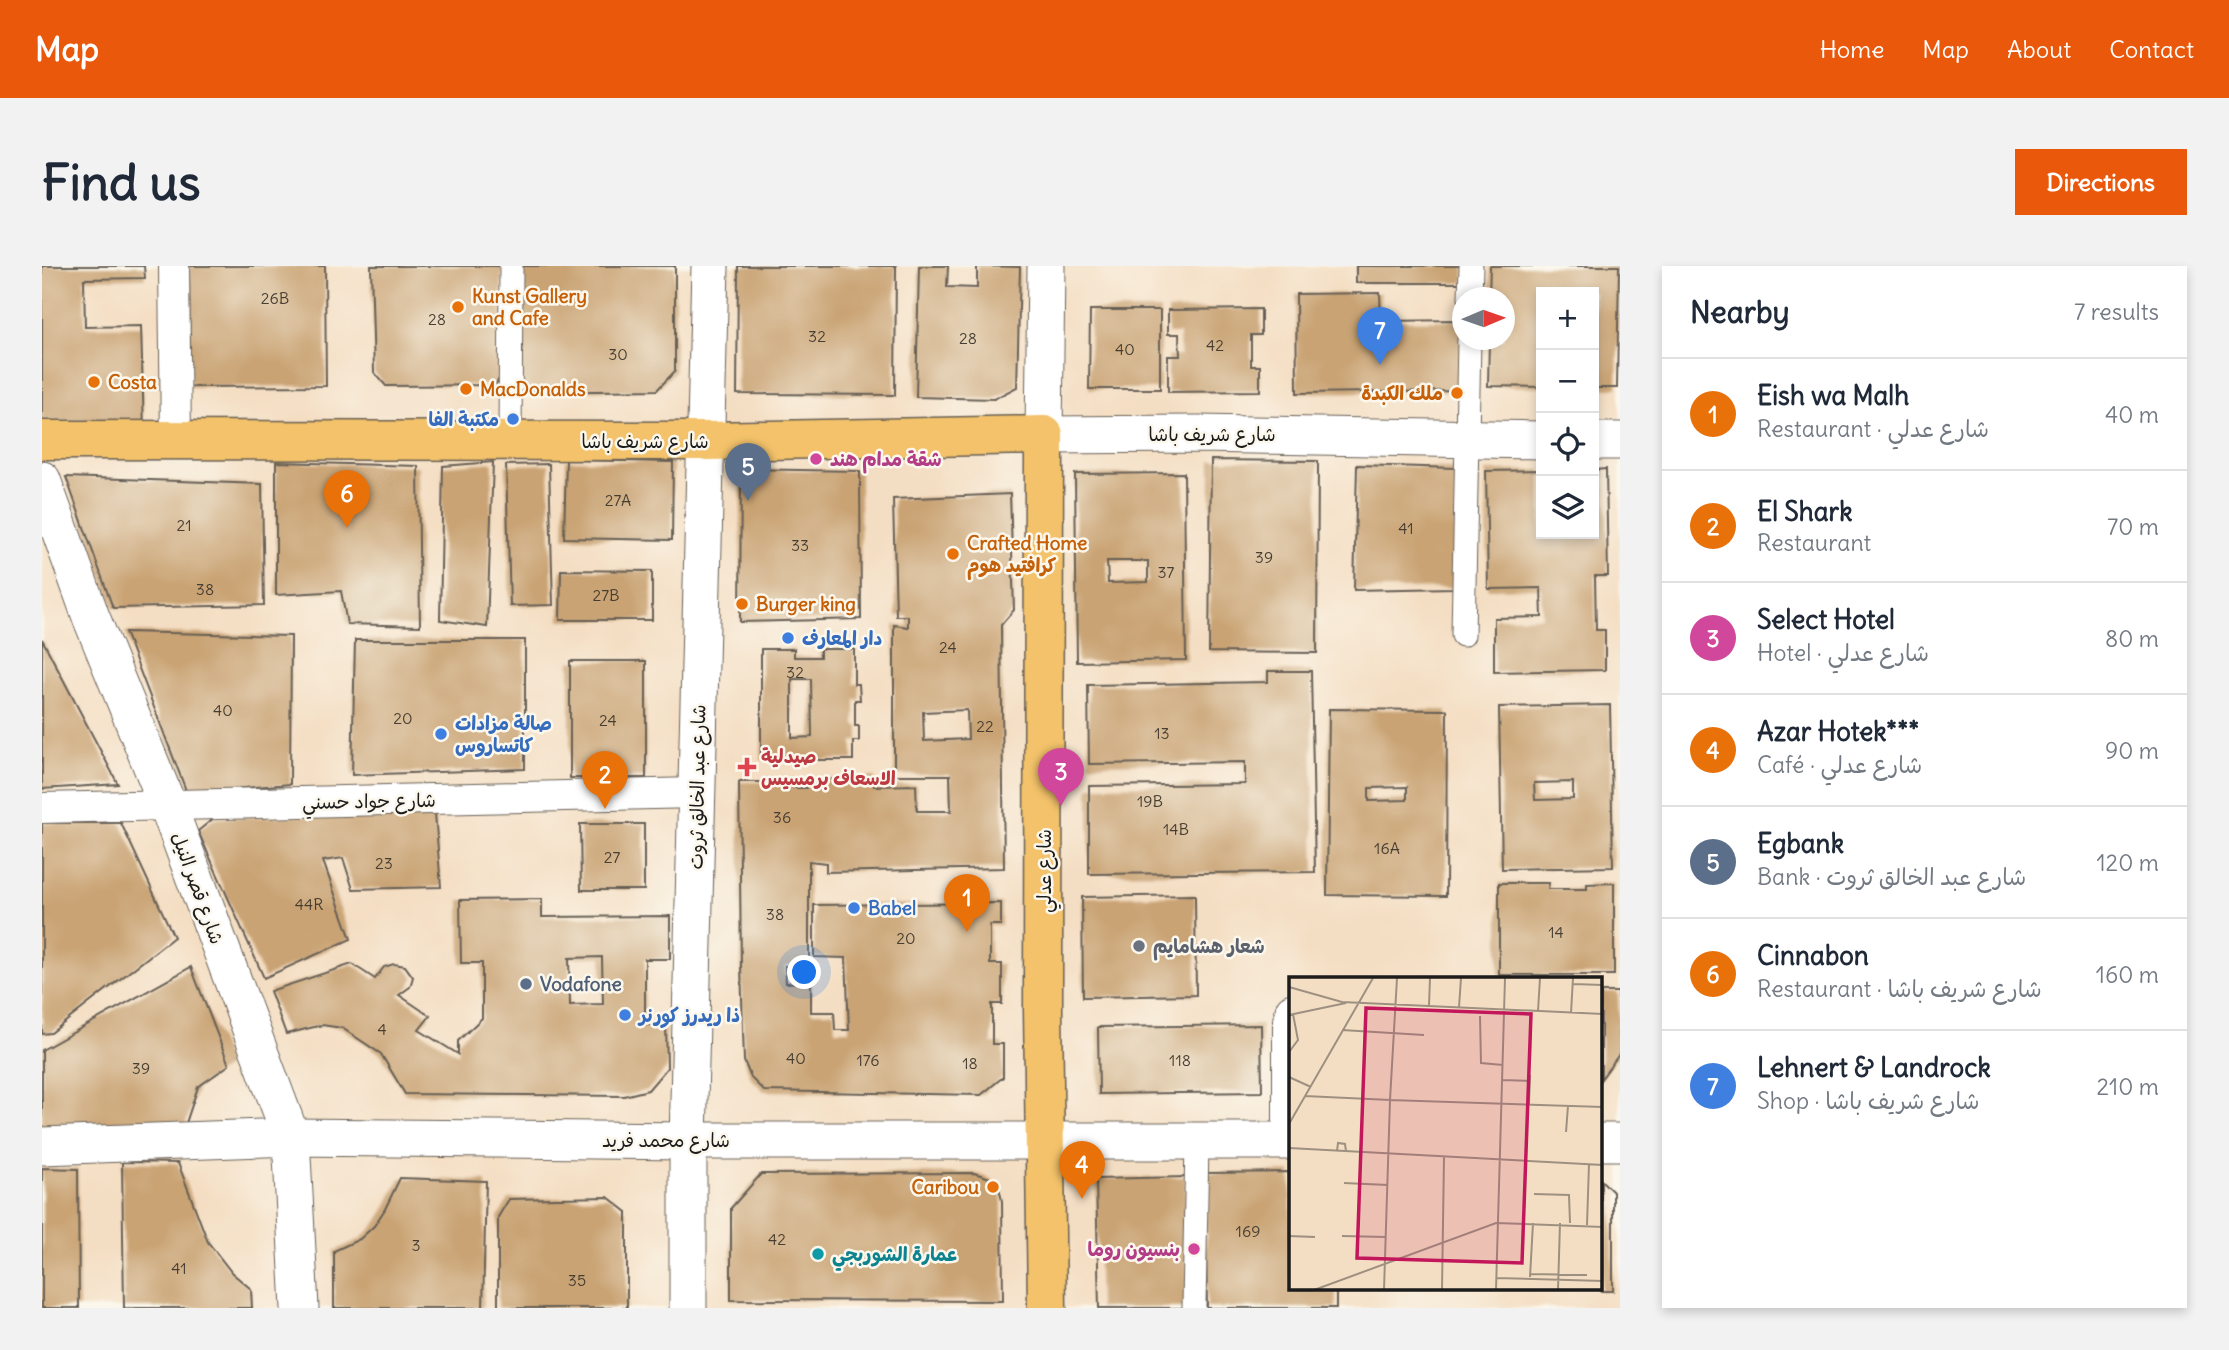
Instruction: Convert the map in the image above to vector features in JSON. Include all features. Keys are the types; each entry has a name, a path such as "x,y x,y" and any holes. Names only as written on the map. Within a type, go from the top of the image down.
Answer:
{"main road":[{"name":"شارع شريف باشا","path":"42,440 706,441 1044,435"},
{"name":"شارع عدلي","path":"1044,435 1043,1008 1047,1308"}],"street":[{"path":"174,266 176,440"},
{"path":"510,441 511,266"},
{"name":"شارع عبد الخالق ثروت","path":"688,1308 688,1141 710,266"},
{"name":"شارع عدلي","path":"1044,435 1046,266"},
{"path":"1470,287 1471,266"},
{"path":"1463,635 1469,350"},
{"name":"شارع شريف باشا","path":"1044,435 1198,434 1536,440"},
{"path":"1599,441 1620,442"},
{"name":"شارع قصر النيل","path":"42,480 91,617 168,806 291,1138 300,1308"},
{"name":"شارع جواد حسني","path":"42,808 697,793"},
{"path":"1289,1017 1289,1141"},
{"name":"شارع محمد فريد","path":"42,1146 291,1138 1289,1141"},
{"path":"1194,1308 1197,1141"},
{"path":"1602,1142 1620,1142"}],"building":[{"path":"42,266 144,266 145,278 84,279 85,327 141,326 144,431 42,433"},
{"path":"189,266 325,266 326,386 190,387"},
{"path":"371,266 502,266 502,374 495,385 386,386 374,372"},
{"path":"519,266 675,266 675,371 657,390 534,392 519,377"},
{"path":"738,266 896,266 895,395 737,394"},
{"path":"919,266 948,266 947,287 977,288 977,266 1020,267 1017,387 994,399 916,397"},
{"path":"1356,266 1464,266 1464,283 1356,283"},
{"path":"1490,266 1619,266 1617,388 1599,388 1599,287 1536,287 1536,387 1488,386 1489,350 1515,350 1515,287 1489,287"},
{"path":"1380,293 1381,321 1452,320 1452,350 1462,350 1463,391 1297,393 1296,294"},
{"path":"1261,309 1261,335 1251,335 1251,366 1260,366 1260,391 1168,392 1168,356 1180,356 1179,334 1168,334 1168,310"},
{"path":"1090,310 1160,310 1160,389 1089,389"},
{"path":"566,460 673,462 672,540 564,538"},
{"path":"1211,460 1318,461 1317,653 1209,652"},
{"path":"276,462 418,466 420,626 347,624 341,591 276,595"},
{"path":"493,462 487,627 440,620 443,466"},
{"path":"549,464 553,605 510,606 506,465"},
{"path":"1357,465 1456,468 1455,588 1354,590"},
{"path":"741,469 860,471 861,619 740,622"},
{"path":"1606,469 1608,576 1595,576 1596,630 1605,630 1605,670 1494,672 1494,618 1542,617 1541,588 1488,589 1486,471 1536,470 1536,539 1599,539 1599,470"},
{"path":"1184,473 1186,660 1077,662 1075,474","holes":["1107,561 1148,561 1148,582 1108,583"]},
{"path":"66,477 262,484 264,605 113,608"},
{"path":"1010,494 1014,610 1001,625 1004,868 826,872 826,863 809,861 809,966 785,966 786,983 811,982 811,1012 834,1012 835,1030 849,1030 846,958 814,957 814,905 1001,903 1001,925 990,925 990,964 1002,964 1002,1004 992,1004 992,1044 1003,1044 1003,1077 981,1095 764,1091 751,1078 744,1061 739,782 793,782 793,788 807,788 807,781 875,777 874,786 916,785 917,811 951,811 950,775 894,775 894,625 908,627 908,616 896,616 893,499","holes":["967,710 968,739 924,741 923,712"]},
{"path":"561,570 652,571 652,620 560,620"},
{"path":"125,632 291,636 290,784 187,793"},
{"path":"42,639 118,784 42,789"},
{"path":"355,640 525,640 525,769 352,775"},
{"path":"761,649 794,649 794,657 820,657 820,649 854,649 854,684 859,684 860,700 855,700 855,726 859,726 859,741 853,741 853,760 761,760","holes":["792,679 811,679 812,737 792,738"]},
{"path":"570,661 646,661 646,778 570,778"},
{"path":"1268,671 1311,671 1315,872 1089,874 1089,786 1245,784 1245,762 1089,764 1088,685 1268,682"},
{"path":"1610,705 1613,867 1502,869 1499,707","holes":["1573,782 1573,799 1535,800 1534,783"]},
{"path":"1329,709 1447,710 1446,896 1327,895","holes":["1407,787 1407,800 1369,801 1369,788"]},
{"path":"435,813 441,887 353,889 343,858 323,861 351,939 264,978 198,831 214,818"},
{"path":"42,823 121,823 174,937 51,1033 42,1034"},
{"path":"580,824 644,824 644,890 581,890"},
{"path":"1499,883 1549,883 1548,889 1587,889 1587,884 1614,883 1614,975 1499,975"},
{"name":"شعار هشامايم","path":"1195,895 1196,995 1083,997 1082,897"},
{"name":"Vodafone","path":"542,899 542,917 670,916 670,959 645,959 645,1025 666,1024 667,1068 648,1090 624,1096 405,1094 381,1054 342,1028 322,1025 286,1034 270,991 352,964 375,979 384,967 394,964 405,966 413,977 410,987 399,995 430,1016 419,1030 458,1054 458,1041 482,1018 482,963 461,963 460,900","holes":["602,957 603,1004 570,1005 569,958"]},
{"path":"191,967 229,1065 198,1087 184,1129 42,1137 42,1050"},
{"path":"1602,992 1618,992 1620,1053 1602,1078"},
{"path":"1261,1025 1262,1092 1099,1094 1098,1027"},
{"path":"122,1162 178,1163 208,1242 232,1273 251,1289 252,1308 124,1308"},
{"path":"42,1168 78,1169 79,1308 42,1308"},
{"path":"1289,1172 1289,1290 1336,1290 1336,1308 1207,1308 1205,1173"},
{"name":"عمارة الشوربجي","path":"974,1173 990,1178 999,1187 1002,1201 1003,1301 731,1300 731,1208 761,1174"},
{"path":"1185,1177 1188,1308 1099,1308 1096,1179"},
{"path":"400,1178 486,1181 483,1308 334,1308 334,1251 360,1239 374,1226"},
{"path":"1602,1181 1613,1192 1613,1291 1601,1291"},
{"path":"608,1197 627,1212 627,1308 498,1308 498,1217 509,1199"}],"place":[{"name":"Kunst Gallery and Cafe","path":"458,307"},
{"name":"Lehnert & Landrock","path":"1380,365"},
{"name":"Costa","path":"94,382"},
{"name":"MacDonalds","path":"466,389"},
{"name":"ملك الكبدة","path":"1457,393"},
{"name":"مكتبة الفا","path":"513,419"},
{"name":"شقة مدام هند","path":"816,459"},
{"name":"Egbank","path":"748,501"},
{"name":"Cinnabon","path":"347,528"},
{"name":"Crafted Home كرافتيد هوم","path":"953,554"},
{"name":"Burger king","path":"742,604"},
{"name":"دار المعارف","path":"788,638"},
{"name":"صالة مزادات كاتساروس","path":"441,734"},
{"name":"صيدلية الاسعاف برمسيس","path":"747,767"},
{"name":"Select Hotel","path":"1061,806"},
{"name":"El Shark","path":"605,809"},
{"name":"Babel","path":"854,908"},
{"name":"Eish wa Malh","path":"967,932"},
{"name":"شعار هشامايم","path":"1139,946"},
{"name":"Vodafone","path":"526,984"},
{"name":"ذا ريدرز كورنر","path":"625,1015"},
{"name":"Caribou","path":"993,1187"},
{"name":"Azar Hotek***","path":"1082,1199"},
{"name":"بنسيون روما","path":"1194,1249"},
{"name":"عمارة الشوربجي","path":"818,1254"}]}
